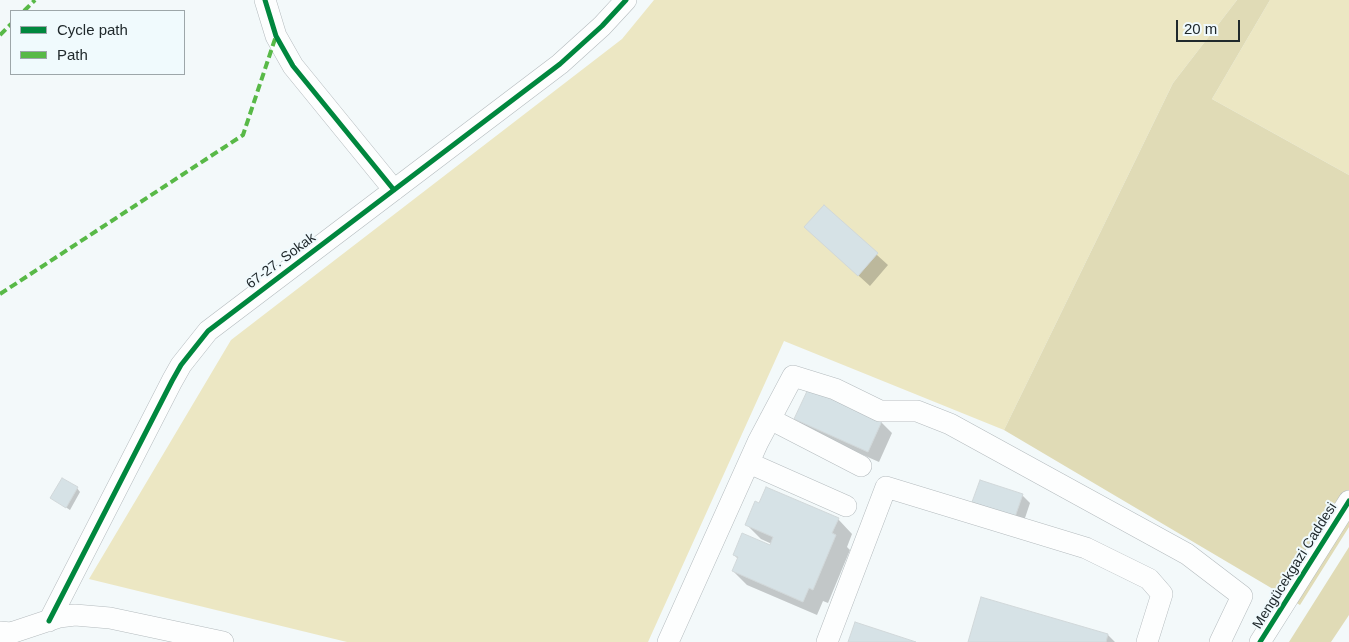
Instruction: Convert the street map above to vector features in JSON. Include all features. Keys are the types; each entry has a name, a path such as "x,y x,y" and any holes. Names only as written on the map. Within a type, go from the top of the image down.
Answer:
{"street":[{"path":"265,0 276,36 293,66 394,190"},
{"name":"67-27. Sokak","path":"49,621 172,381 186,358 208,331 560,64 602,26 626,0"},
{"path":"668,642 749,463 793,376 835,389 880,411 917,411 950,424 1187,554 1242,596 1220,642"},
{"path":"770,420 861,466"},
{"path":"749,463 846,506"},
{"path":"827,642 886,487 1086,548 1149,579 1162,594 1147,642"},
{"name":"Mengücekgazi Caddesi","path":"1260,642 1349,502"},
{"path":"0,632 11,633 75,615 110,618 223,642"}],"shaded area":[{"path":"654,0 1237,0 1173,83 1004,430 784,341 648,642 347,642 89,579 231,340 622,39"},
{"path":"1237,0 1270,0 1212,99 1349,175 1349,527 1300,605 1004,430 1173,83"},
{"path":"1270,0 1349,0 1349,175 1212,99"},
{"path":"1349,547 1349,615 1331,642 1289,642"}],"building":[{"path":"824,205 878,253 858,276 804,227"},
{"path":"809,387 882,421 868,452 794,419"},
{"path":"62,478 78,487 66,508 50,498"},
{"path":"980,480 1023,494 1015,517 972,502"},
{"path":"766,487 839,518 832,533 836,535 813,590 809,588 803,602 732,571 738,557 733,555 742,533 770,545 773,537 745,525 755,501 759,503"},
{"path":"981,597 1108,634 1106,642 968,642"},
{"path":"855,622 916,642 848,642"}],"marked path":[{"path":"25,10 35,0"},
{"path":"0,35 10,25"},
{"path":"0,294 243,135 276,36"}],"cycle path":[{"path":"265,0 276,36 293,66 394,190"},
{"path":"49,621 172,381 181,365 208,331 560,64 602,26 626,0"},
{"path":"1260,642 1349,501"}]}
